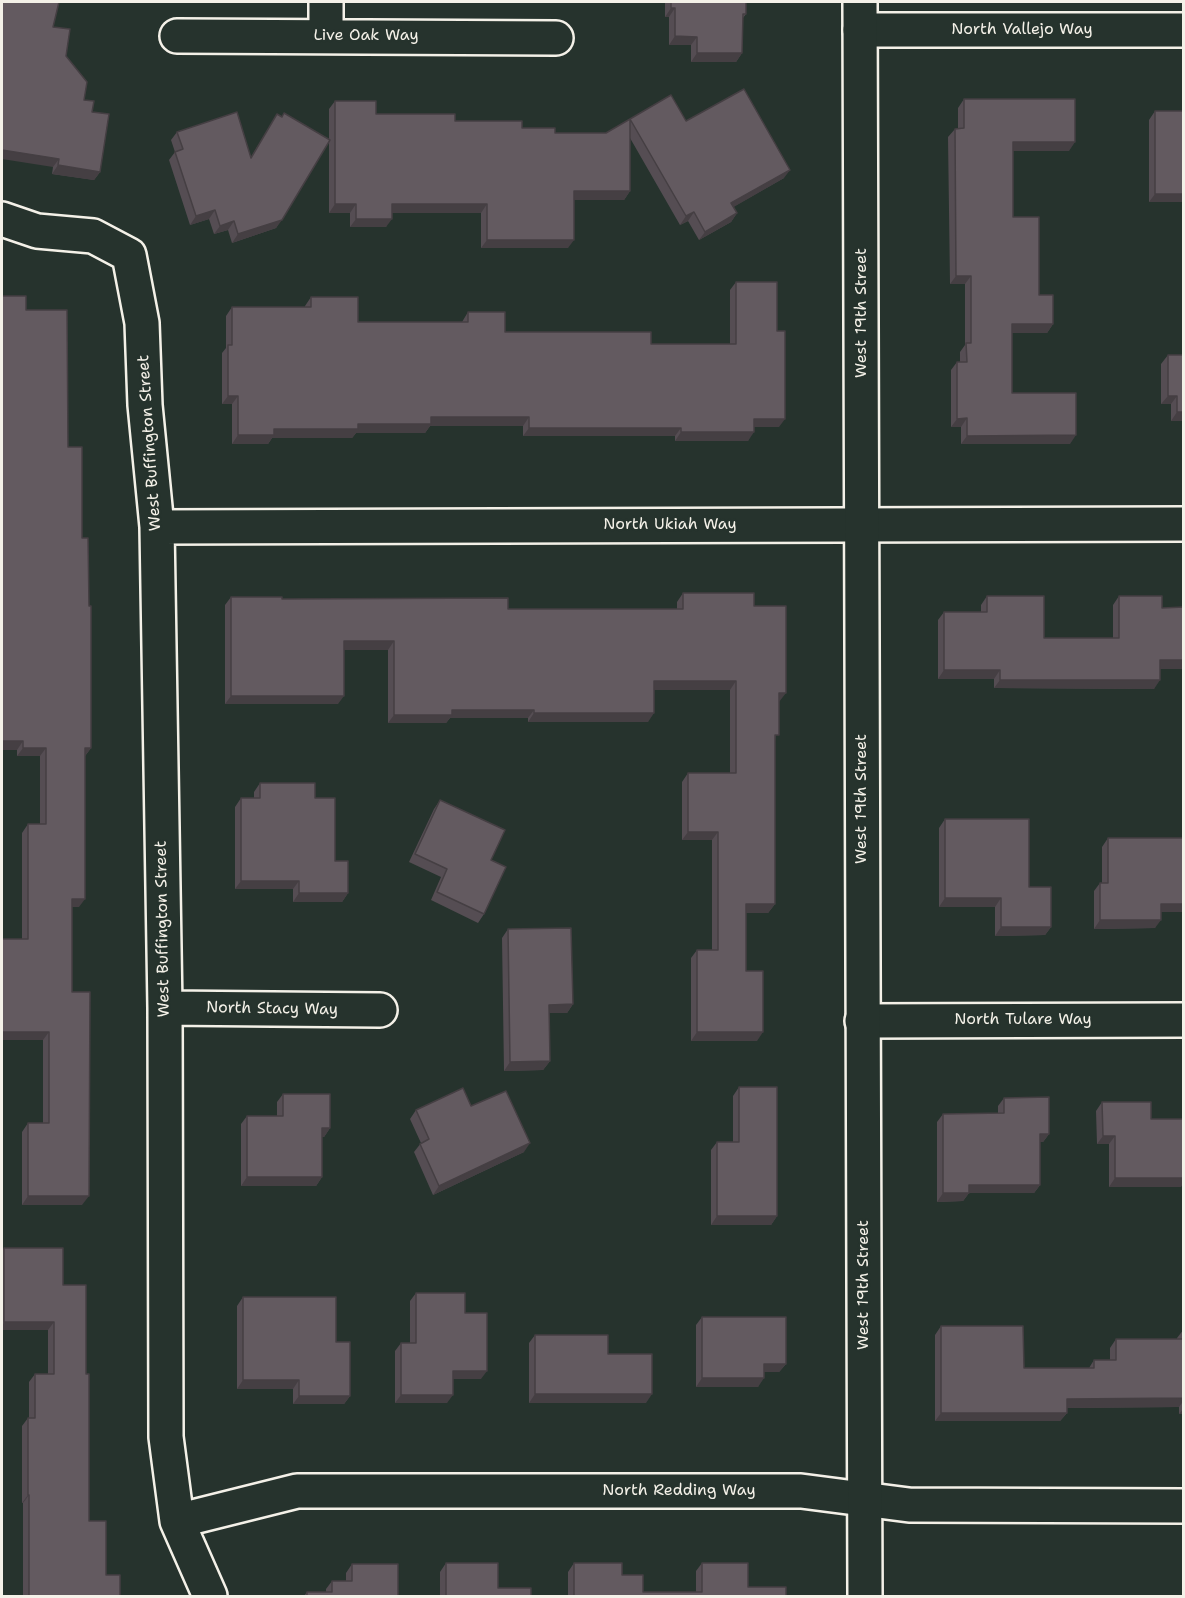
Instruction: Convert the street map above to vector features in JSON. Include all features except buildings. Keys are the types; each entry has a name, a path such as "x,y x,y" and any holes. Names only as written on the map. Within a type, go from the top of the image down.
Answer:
{"street":[{"path":"326,2 326,36"},
{"name":"North Vallejo Way","path":"860,16 1184,30"},
{"name":"West 19th Street","path":"860,16 865,1596"},
{"name":"Live Oak Way","path":"177,36 555,38"},
{"name":"West Buffington Street","path":"2,219 38,231 93,236 129,255 142,323 145,405 157,527 165,1008 166,1437 177,1521 210,1596"},
{"name":"North Ukiah Way","path":"157,527 1184,524"},
{"name":"North Stacy Way","path":"165,1008 380,1010"},
{"name":"North Tulare Way","path":"862,1021 1184,1020"},
{"name":"North Redding Way","path":"177,1521 297,1491 801,1491 909,1505 1184,1506"}]}
